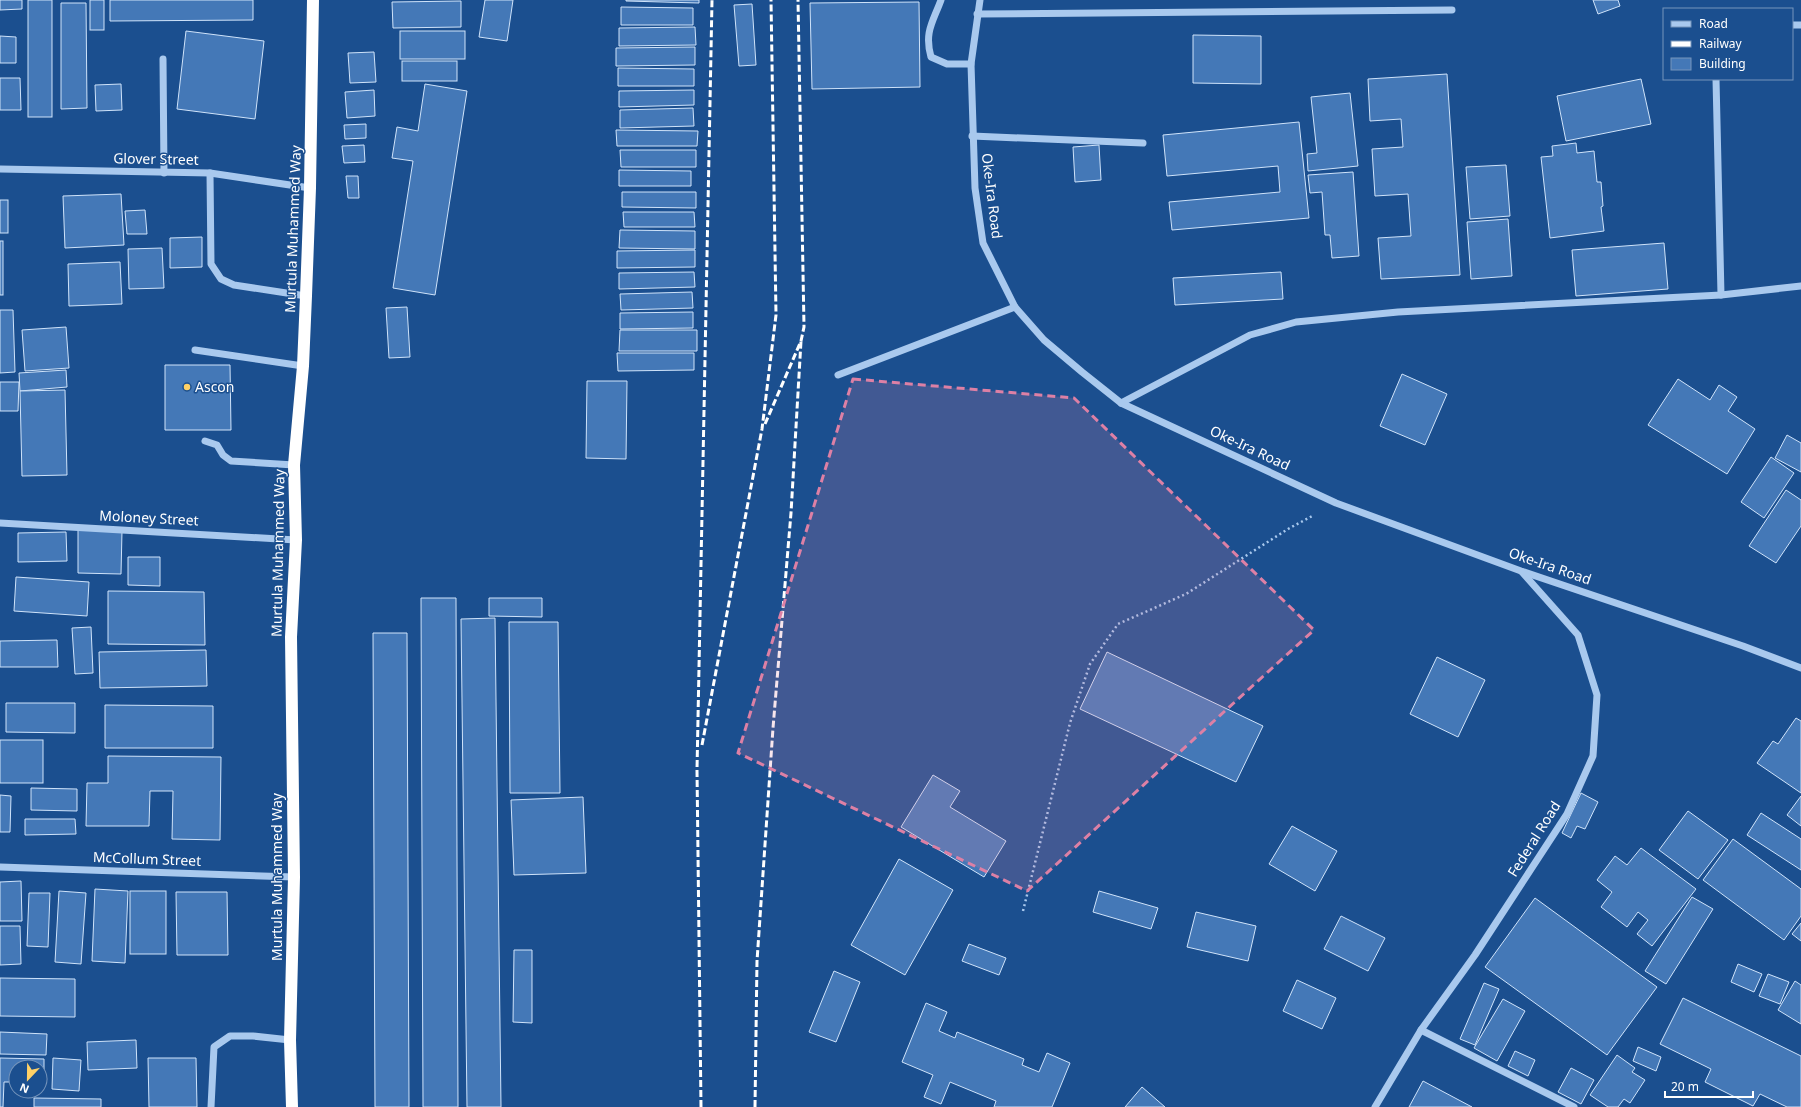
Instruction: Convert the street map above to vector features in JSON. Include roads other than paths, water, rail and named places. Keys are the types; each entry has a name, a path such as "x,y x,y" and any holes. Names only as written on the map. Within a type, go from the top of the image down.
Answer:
{"highway":[{"name":"Murtula Muhammed Way","path":"292,1107 290,1040 294,877 291,637 296,540 294,464 303,366 306,296 310,188 313,0"}],"street":[{"path":"941,0 929,30 927,43 931,57 947,64 971,64"},
{"name":"Oke-Ira Road","path":"980,0 971,64 972,136 975,188 983,243 1015,307 1044,340 1121,403 1336,503 1521,571 1744,646 1801,668"},
{"path":"977,14 1452,10"},
{"path":"163,59 164,172"},
{"path":"1716,80 1721,295"},
{"path":"972,136 1143,143"},
{"name":"Glover Street","path":"0,169 210,173 310,188"},
{"path":"210,173 212,264 221,279 234,285 306,296"},
{"path":"1121,403 1250,335 1296,322 1398,312 1721,295 1801,286"},
{"path":"838,374 1015,307"},
{"path":"194,350 303,366"},
{"path":"205,441 217,445 223,455 231,461 294,464"},
{"name":"Moloney Street","path":"0,522 296,540"},
{"name":"Federal Road","path":"1375,1107 1421,1030 1475,955 1567,814 1593,756 1597,695 1578,636 1521,571"},
{"name":"McCollum Street","path":"0,867 294,877"},
{"path":"1421,1030 1574,1107"},
{"path":"211,1107 214,1047 230,1036 253,1036 290,1040"}],"railway":[{"path":"701,1107 697,770 712,0"},
{"path":"702,745 762,429 776,315 771,0"},
{"path":"765,424 801,341 804,327 798,0"},
{"path":"755,1107 757,961 773,728 791,513 801,341"}],"place":[{"name":"Ascon","path":"187,387"}]}
